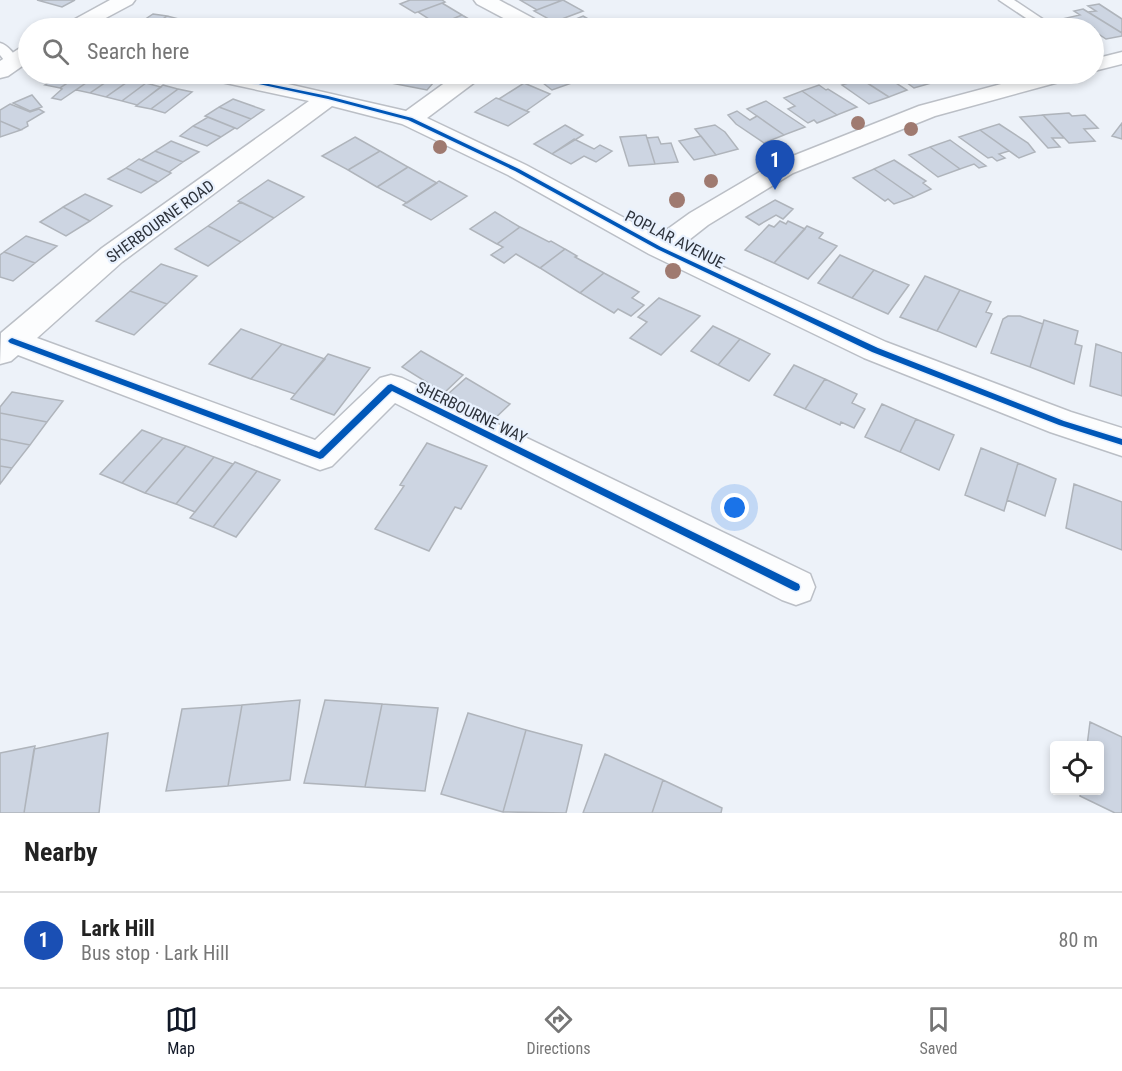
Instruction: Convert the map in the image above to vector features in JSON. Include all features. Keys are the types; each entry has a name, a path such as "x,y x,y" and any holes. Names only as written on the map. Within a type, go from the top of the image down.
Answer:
{"street":[{"path":"92,18 125,0"},
{"path":"484,0 517,18"},
{"path":"1104,62 1122,74"},
{"name":"POPLAR AVENUE","path":"262,84 410,119 517,170 659,248 875,350 1062,423 1122,442"},
{"path":"410,119 457,84"},
{"path":"659,248 699,219 784,168 927,111 1026,84"},
{"name":"SHERBOURNE ROAD","path":"6,347 112,255 328,98"},
{"name":"SHERBOURNE WAY","path":"6,347 320,456 392,387 796,587"}],"lane":[{"path":"1005,0 1033,18"}],"building":[{"path":"37,0 75,0 62,7"},
{"path":"410,0 442,0 445,2 415,13 400,4"},
{"path":"520,0 558,0 560,1 537,10"},
{"path":"563,0 583,11 565,18 547,18 534,11"},
{"path":"442,3 462,15 455,18 427,18 418,12"},
{"path":"1099,4 1122,19 1122,33 1104,22 1104,18 1098,18 1088,12 1096,11 1088,6"},
{"path":"1083,9 1098,18 1066,18 1080,15 1074,11"},
{"path":"153,14 167,16 164,18 147,18"},
{"path":"1104,22 1122,33 1122,36 1104,38"},
{"path":"47,84 66,84 60,88 45,85"},
{"path":"66,84 84,84 61,100 52,98 62,89 60,88"},
{"path":"85,84 103,84 90,93 76,90"},
{"path":"103,84 124,84 106,97 90,93"},
{"path":"124,84 145,84 122,101 106,97"},
{"path":"145,84 161,87 137,105 122,101"},
{"path":"396,84 432,84 427,90"},
{"path":"522,84 550,94 526,111 499,99"},
{"path":"544,84 569,84 552,90"},
{"path":"869,84 898,84 907,90 889,97"},
{"path":"869,84 889,97 869,104 842,85"},
{"path":"909,84 928,84 914,88"},
{"path":"163,85 178,89 151,109 136,106"},
{"path":"819,85 857,107 837,115 802,91"},
{"path":"178,89 192,92 165,113 151,109"},
{"path":"802,91 837,115 817,123 814,120 808,123 788,109 795,106 784,98"},
{"path":"32,95 42,107 30,111 13,103"},
{"path":"496,98 529,112 508,126 475,112"},
{"path":"233,99 264,110 251,119 219,107"},
{"path":"766,101 805,127 784,135 747,109"},
{"path":"10,104 30,112 39,109 44,112 27,122 28,126 21,130 0,121 0,110"},
{"path":"219,107 251,119 237,129 205,116"},
{"path":"737,111 750,120 757,116 784,135 764,143 736,124 728,115"},
{"path":"1069,113 1072,116 1085,115 1098,128 1084,129 1095,141 1069,143 1043,115"},
{"path":"1043,115 1064,138 1052,138 1060,147 1048,148 1020,117"},
{"path":"208,117 235,128 221,137 193,126"},
{"path":"0,121 21,130 0,137"},
{"path":"1122,123 1122,139 1112,136"},
{"path":"999,124 1028,143 1035,152 1019,158 980,130"},
{"path":"565,125 583,135 552,154 534,144"},
{"path":"715,125 725,132 738,149 716,155 695,129"},
{"path":"193,126 221,137 207,146 180,136"},
{"path":"980,130 1009,151 999,154 1005,158 997,161 992,157 988,158 959,137"},
{"path":"646,135 655,164 629,166 620,137"},
{"path":"701,136 716,155 694,160 679,141"},
{"path":"355,137 380,151 348,170 322,156"},
{"path":"658,137 661,144 671,143 678,162 655,164 647,138"},
{"path":"574,139 594,149 600,145 612,151 596,162 584,156 571,164 552,154"},
{"path":"950,140 986,166 979,168 974,164 960,169 930,147"},
{"path":"171,141 199,152 183,162 155,151"},
{"path":"930,147 960,169 938,177 909,155"},
{"path":"155,151 183,162 169,172 141,160"},
{"path":"380,151 408,167 377,187 348,170"},
{"path":"139,159 171,173 158,182 126,168"},
{"path":"894,160 926,181 923,183 931,189 914,197 874,169"},
{"path":"408,167 437,183 407,203 377,187"},
{"path":"126,168 158,182 141,193 108,179"},
{"path":"874,169 914,197 894,204 888,199 885,201 853,178"},
{"path":"268,180 304,197 274,218 238,201"},
{"path":"439,181 467,196 431,220 403,205"},
{"path":"85,194 112,206 90,221 63,207"},
{"path":"775,200 793,209 783,219 776,215 759,225 746,217"},
{"path":"241,202 274,218 241,242 208,226"},
{"path":"63,207 90,221 66,236 40,222"},
{"path":"495,212 520,227 497,244 470,229"},
{"path":"780,221 786,224 788,221 805,229 774,263 745,250 769,225 774,227"},
{"path":"208,226 241,242 208,266 175,249"},
{"path":"807,226 823,233 819,238 837,246 808,279 774,263"},
{"path":"520,227 565,249 540,268 516,254 504,263 491,255 503,247 497,244"},
{"path":"26,236 57,246 35,263 4,252"},
{"path":"565,249 604,273 580,293 540,268"},
{"path":"4,252 35,263 13,281 0,277 0,255"},
{"path":"840,255 874,270 852,298 818,283"},
{"path":"161,264 197,276 167,304 130,291"},
{"path":"874,270 909,285 888,314 852,298"},
{"path":"604,273 639,292 632,298 644,305 631,316 618,309 614,313 580,293"},
{"path":"925,276 960,290 937,331 900,317"},
{"path":"960,290 991,302 986,312 992,314 976,347 937,331"},
{"path":"130,291 167,304 134,335 96,321"},
{"path":"659,298 700,316 661,355 630,338 647,322 638,317"},
{"path":"1008,316 1020,316 1043,324 1030,367 991,353 1003,319"},
{"path":"1044,320 1078,331 1075,344 1082,346 1074,384 1030,367"},
{"path":"713,326 740,339 718,365 691,351"},
{"path":"241,329 282,344 251,379 209,364"},
{"path":"740,339 770,354 749,381 718,365"},
{"path":"282,344 325,359 295,394 251,379"},
{"path":"1096,344 1122,353 1122,396 1090,386"},
{"path":"421,351 463,375 444,393 402,367"},
{"path":"328,354 370,368 334,415 291,399"},
{"path":"794,365 825,379 805,409 774,395"},
{"path":"466,378 510,404 491,422 447,395"},
{"path":"825,379 857,394 852,403 865,409 854,428 841,422 840,425 805,409"},
{"path":"12,392 63,401 47,422 0,413 0,407"},
{"path":"882,404 916,419 900,452 865,437"},
{"path":"0,413 47,422 30,445 0,439"},
{"path":"916,419 954,435 939,470 900,452"},
{"path":"142,430 163,438 122,483 100,474"},
{"path":"163,438 186,446 145,493 122,483"},
{"path":"0,439 30,445 12,468 0,466"},
{"path":"427,443 487,466 461,509 455,507 429,551 375,529 404,486 400,485"},
{"path":"186,446 214,457 176,504 145,493"},
{"path":"981,448 1018,463 1004,511 965,495"},
{"path":"214,457 233,464 195,512 176,504"},
{"path":"235,462 257,471 213,527 190,518"},
{"path":"1018,463 1056,479 1045,516 1007,500"},
{"path":"0,466 12,468 0,484"},
{"path":"257,471 280,480 236,537 213,527"},
{"path":"1074,484 1122,502 1122,550 1066,528"},
{"path":"300,700 290,780 228,786 242,705"},
{"path":"325,700 382,704 365,787 304,783"},
{"path":"382,704 438,708 425,791 365,787"},
{"path":"242,705 228,786 166,791 182,709"},
{"path":"468,713 526,730 503,812 441,794"},
{"path":"1090,722 1122,737 1122,813 1115,813 1080,796 1104,795 1104,741 1088,741"},
{"path":"526,730 582,745 566,813 503,812"},
{"path":"108,733 99,813 24,813 34,749"},
{"path":"35,746 24,813 0,813 0,753"},
{"path":"605,754 663,780 652,813 583,813"},
{"path":"663,780 722,808 721,813 652,813"}],"cycle path":[{"path":"262,84 410,119 517,170 659,248 875,350 1062,423 1122,442"},
{"path":"12,341 320,456 391,387 796,587"}],"place":[{"name":"Lark Hill","path":"775,190"}]}
